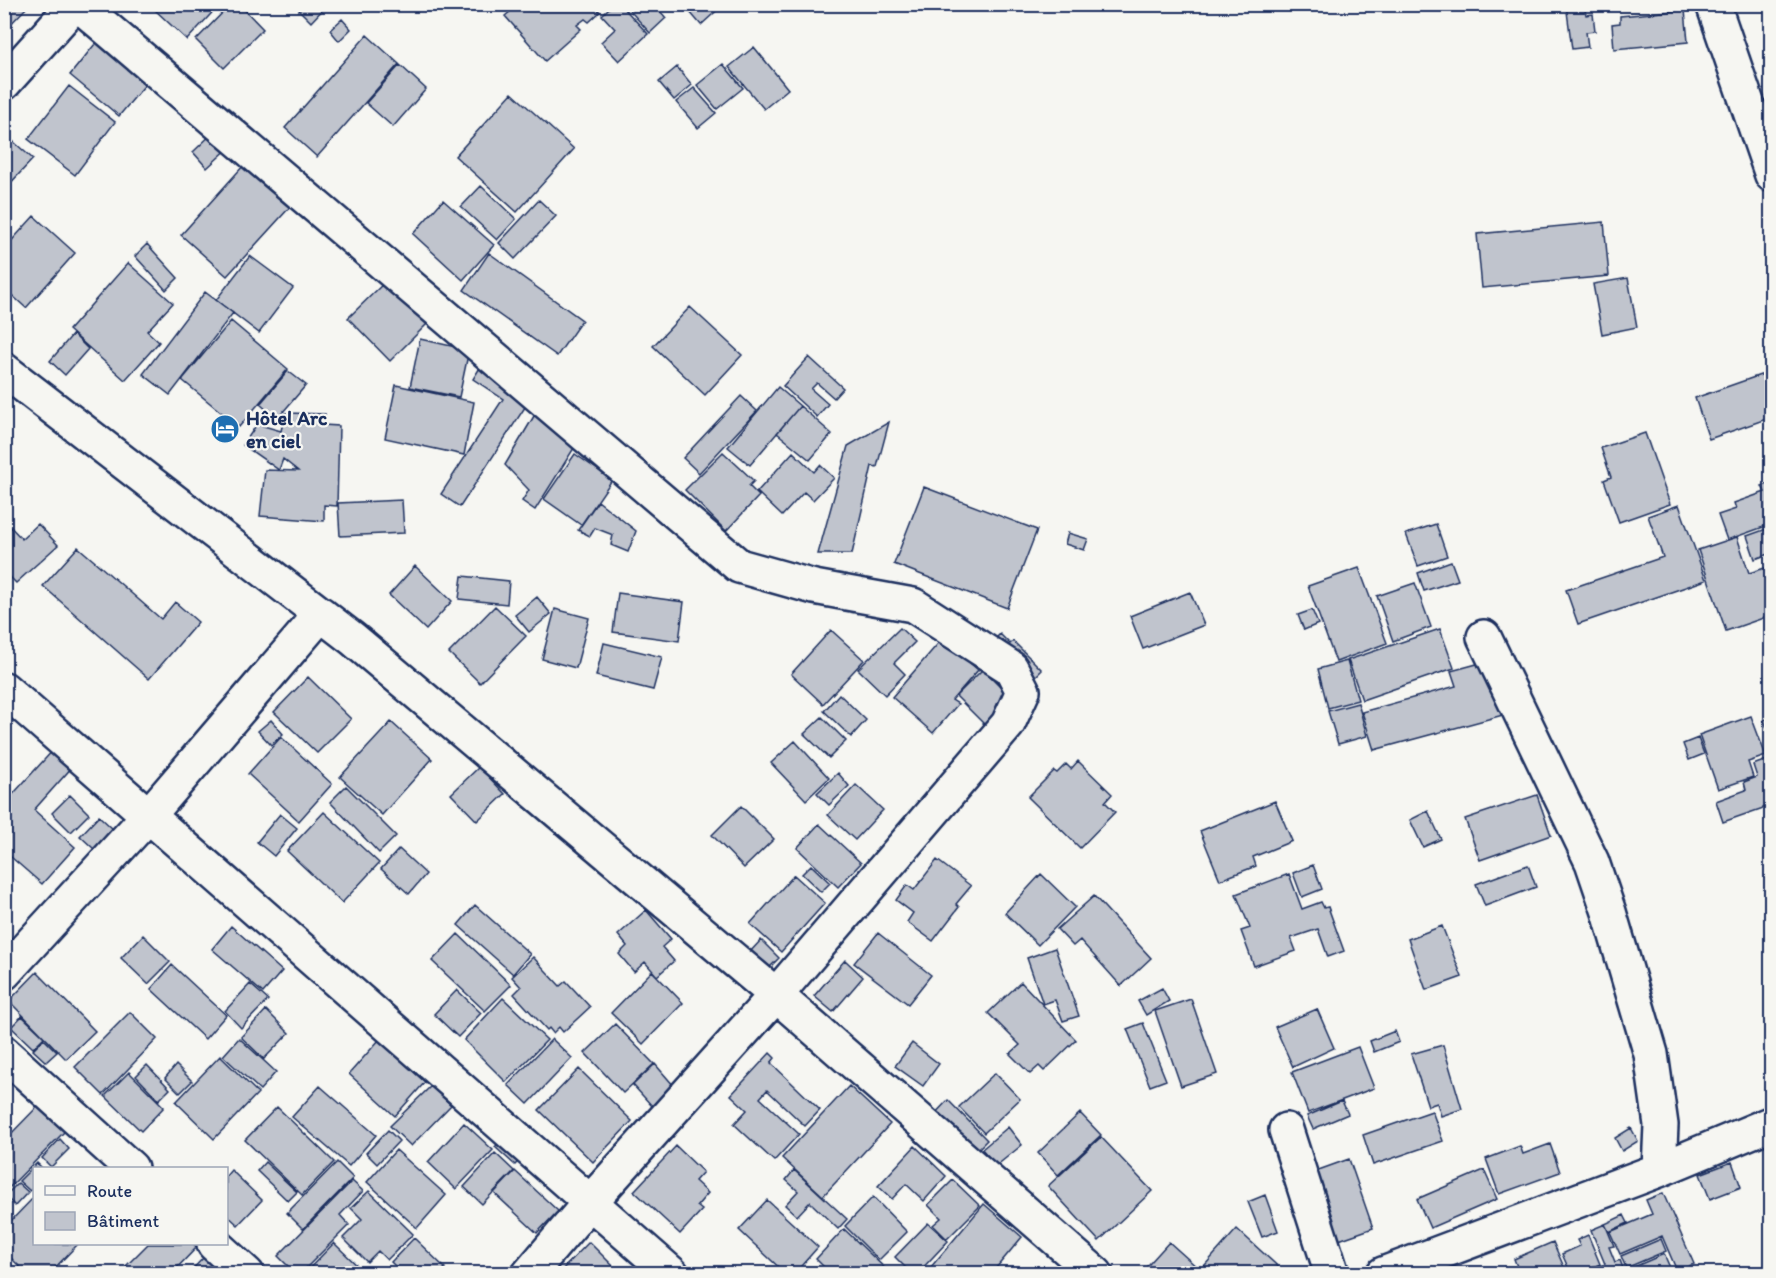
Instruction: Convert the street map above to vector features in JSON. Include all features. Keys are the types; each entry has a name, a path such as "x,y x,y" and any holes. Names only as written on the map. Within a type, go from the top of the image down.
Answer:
{"street":[{"path":"4,83 76,4 739,566 814,587 913,605 1011,668 1023,691 1008,724 776,995 591,1201 529,1274"},
{"path":"1713,4 1772,175"},
{"path":"4,370 321,614 776,995 1096,1274"},
{"path":"4,973 149,815 321,614"},
{"path":"1484,637 1592,862 1606,902 1651,1054 1661,1125 1659,1170"},
{"path":"4,689 672,1274"},
{"path":"4,1053 130,1167"},
{"path":"1383,1274 1659,1170 1772,1123"},
{"path":"1286,1130 1332,1274"},
{"path":"215,1245 247,1274"}],"building":[{"path":"4,4 30,4 4,31"},
{"path":"160,4 220,4 187,40 155,10"},
{"path":"231,4 239,4 263,29 224,68 196,40"},
{"path":"304,4 328,4 311,22 299,10"},
{"path":"519,4 593,4 600,12 589,22 585,19 577,25 581,29 545,61 505,16"},
{"path":"613,4 620,4 648,34 619,61 601,42 615,29 602,15"},
{"path":"624,4 654,4 666,18 650,33"},
{"path":"683,4 724,4 701,25"},
{"path":"1566,4 1584,4 1586,15 1593,14 1595,31 1586,32 1588,47 1572,49"},
{"path":"1685,10 1688,42 1614,49 1612,24 1620,23 1620,16"},
{"path":"342,19 351,29 339,41 330,30"},
{"path":"367,35 399,64 317,157 285,128"},
{"path":"99,39 149,80 119,116 70,75"},
{"path":"754,47 788,89 764,109 729,67"},
{"path":"723,64 743,88 717,109 697,85"},
{"path":"400,65 426,89 393,127 366,103"},
{"path":"677,67 692,85 674,100 659,82"},
{"path":"69,86 115,122 75,175 28,139"},
{"path":"694,88 716,113 698,128 676,102"},
{"path":"512,93 574,149 517,212 455,156"},
{"path":"217,129 232,145 207,168 193,152"},
{"path":"6,135 33,159 4,190 4,136"},
{"path":"244,165 290,207 227,276 181,235"},
{"path":"481,186 516,219 497,240 461,207"},
{"path":"443,200 494,245 463,280 413,234"},
{"path":"539,200 556,216 515,259 499,243"},
{"path":"34,216 75,253 26,308 4,288 4,249"},
{"path":"1604,222 1609,276 1482,288 1477,234"},
{"path":"147,244 178,278 166,290 135,256"},
{"path":"489,253 582,320 557,356 464,290"},
{"path":"250,256 293,288 259,333 216,300"},
{"path":"128,263 173,303 147,331 159,342 125,380 69,330"},
{"path":"1628,278 1637,327 1602,334 1593,284"},
{"path":"386,281 428,323 390,361 348,318"},
{"path":"205,292 233,313 170,395 143,374"},
{"path":"690,307 742,355 705,395 653,346"},
{"path":"231,321 288,369 239,427 182,380"},
{"path":"73,334 88,349 65,375 50,361"},
{"path":"420,339 469,350 459,397 410,387"},
{"path":"809,357 843,388 834,398 817,383 811,389 828,404 817,417 783,386"},
{"path":"481,366 531,398 460,507 441,494 503,399 473,379"},
{"path":"288,371 306,385 277,419 260,404"},
{"path":"1769,372 1772,379 1772,417 1709,439 1695,398"},
{"path":"396,385 474,402 464,455 385,438"},
{"path":"778,387 800,406 750,465 728,447"},
{"path":"741,396 757,411 699,473 683,458"},
{"path":"800,406 832,434 810,460 777,433"},
{"path":"537,411 576,445 535,510 522,501 529,490 505,465"},
{"path":"285,413 325,414 323,425 339,426 337,506 324,505 324,521 260,516 265,470 298,471 283,459 279,470 243,445 257,424 281,431"},
{"path":"889,422 877,467 872,466 852,554 818,554 848,446"},
{"path":"1645,433 1670,504 1619,522 1604,480 1611,477 1601,448"},
{"path":"723,452 754,481 749,486 759,496 726,531 685,490"},
{"path":"793,452 814,472 820,465 834,478 813,500 804,492 782,516 757,492"},
{"path":"575,454 612,480 581,525 544,499"},
{"path":"1772,483 1772,524 1727,540 1718,515 1736,509 1734,503 1765,492 1762,486"},
{"path":"924,487 1037,530 1007,608 894,564"},
{"path":"402,500 404,533 340,536 338,503"},
{"path":"598,501 636,531 628,552 611,545 613,535 595,528 590,536 578,530"},
{"path":"1679,505 1706,580 1578,624 1566,590 1663,557 1648,516"},
{"path":"4,520 22,539 38,524 58,545 16,583 7,574 4,577"},
{"path":"1436,524 1447,556 1418,566 1406,534"},
{"path":"1772,527 1772,553 1755,559 1747,536"},
{"path":"1068,533 1088,539 1084,550 1065,544"},
{"path":"1737,537 1749,573 1768,567 1772,578 1772,615 1726,631 1698,550"},
{"path":"78,547 161,619 175,602 198,622 149,679 43,586"},
{"path":"1451,561 1458,580 1424,591 1418,573"},
{"path":"415,566 452,601 426,630 389,595"},
{"path":"1359,568 1387,643 1336,662 1308,586"},
{"path":"462,576 509,581 507,604 459,599"},
{"path":"1415,583 1431,627 1393,641 1377,596"},
{"path":"1190,592 1204,625 1143,649 1130,616"},
{"path":"618,593 684,602 679,641 613,632"},
{"path":"537,597 551,614 529,632 515,615"},
{"path":"495,606 526,636 480,683 449,653"},
{"path":"555,609 589,618 576,668 542,659"},
{"path":"1312,610 1318,624 1304,630 1298,615"},
{"path":"900,628 915,642 894,663 905,674 885,695 858,669"},
{"path":"1440,629 1454,668 1362,700 1348,660"},
{"path":"831,630 864,660 823,704 791,674"},
{"path":"1000,634 1010,644 1013,641 1042,670 1013,699 975,659"},
{"path":"942,639 978,670 952,700 958,704 933,733 892,697"},
{"path":"604,643 662,657 653,690 596,676"},
{"path":"1347,661 1358,700 1328,708 1318,669"},
{"path":"1488,661 1503,715 1374,750 1362,712 1456,686 1451,671"},
{"path":"983,669 1016,702 989,729 956,696"},
{"path":"308,677 351,719 317,753 274,712"},
{"path":"839,694 866,720 851,737 824,711"},
{"path":"1358,703 1367,736 1338,744 1328,711"},
{"path":"1751,716 1766,756 1748,762 1753,777 1718,789 1699,735"},
{"path":"822,717 846,741 829,758 804,734"},
{"path":"1772,717 1772,742 1764,720"},
{"path":"271,720 283,734 271,745 258,731"},
{"path":"391,722 432,759 382,815 340,777"},
{"path":"281,737 332,784 299,821 248,774"},
{"path":"1698,738 1704,754 1689,760 1683,744"},
{"path":"795,741 829,778 806,800 771,763"},
{"path":"55,748 74,765 34,810 75,847 42,884 4,851 4,804"},
{"path":"1772,758 1772,805 1723,822 1716,801 1746,790 1744,782 1757,777 1753,765"},
{"path":"1078,761 1112,794 1105,802 1115,812 1080,848 1028,797 1054,771 1057,773 1066,764 1071,769"},
{"path":"479,767 505,794 477,821 451,794"},
{"path":"838,773 849,786 829,805 817,793"},
{"path":"856,785 883,810 855,840 828,815"},
{"path":"346,786 396,836 379,853 330,802"},
{"path":"70,795 89,814 71,832 52,813"},
{"path":"1537,795 1551,835 1480,860 1465,819"},
{"path":"1275,801 1292,841 1253,857 1256,866 1220,880 1200,831"},
{"path":"741,806 774,839 744,868 712,835"},
{"path":"1428,811 1441,839 1423,847 1410,820"},
{"path":"324,812 379,863 342,903 287,851"},
{"path":"280,814 297,828 274,856 257,842"},
{"path":"99,816 113,829 94,849 80,836"},
{"path":"819,824 861,863 838,887 797,848"},
{"path":"399,849 426,874 409,894 381,869"},
{"path":"937,860 971,886 956,904 959,907 933,941 907,922 913,913 896,900 907,885 914,890"},
{"path":"811,865 830,883 821,892 802,874"},
{"path":"1313,865 1322,889 1302,897 1293,873"},
{"path":"1528,865 1536,887 1485,906 1476,884"},
{"path":"1041,874 1075,907 1038,945 1005,913"},
{"path":"1289,874 1302,909 1321,902 1324,908 1328,907 1344,951 1328,957 1318,929 1291,938 1296,951 1254,966 1241,931 1250,928 1236,894"},
{"path":"794,875 825,903 781,952 750,924"},
{"path":"1094,896 1151,958 1121,986 1080,940 1073,946 1057,929"},
{"path":"475,905 530,954 513,974 458,925"},
{"path":"646,910 671,939 662,947 674,961 657,976 645,962 634,972 619,954 627,946 618,935"},
{"path":"231,926 282,971 263,993 212,949"},
{"path":"1442,926 1462,977 1426,990 1408,939"},
{"path":"878,933 931,975 908,1004 854,963"},
{"path":"458,934 511,985 485,1011 432,961"},
{"path":"143,935 170,962 148,984 121,958"},
{"path":"761,940 779,958 767,970 749,953"},
{"path":"1055,948 1079,1016 1063,1021 1055,1000 1043,1004 1027,958"},
{"path":"533,957 560,986 566,981 590,1007 563,1032 559,1027 553,1033 549,1028 547,1030 514,994 521,987 512,977"},
{"path":"845,960 863,977 833,1012 814,996"},
{"path":"172,965 226,1015 205,1039 151,989"},
{"path":"652,971 683,1003 643,1044 611,1013"},
{"path":"37,972 95,1031 66,1059 9,1001"},
{"path":"1021,982 1076,1040 1044,1071 1039,1066 1030,1074 1010,1054 1020,1045 988,1013"},
{"path":"250,984 268,1000 241,1028 225,1011"},
{"path":"1162,988 1169,1001 1146,1015 1138,1001"},
{"path":"457,990 481,1013 458,1037 434,1014"},
{"path":"503,998 547,1040 506,1082 464,1040"},
{"path":"1191,999 1217,1074 1181,1086 1155,1011"},
{"path":"1317,1009 1334,1048 1293,1067 1275,1027"},
{"path":"266,1010 289,1033 264,1059 241,1037"},
{"path":"130,1012 157,1039 103,1095 75,1067"},
{"path":"22,1016 44,1037 33,1048 11,1027"},
{"path":"1143,1023 1166,1080 1150,1086 1127,1029"},
{"path":"615,1024 654,1064 623,1093 585,1053"},
{"path":"1395,1031 1399,1042 1374,1052 1370,1041"},
{"path":"239,1038 276,1072 260,1090 223,1056"},
{"path":"44,1039 57,1052 46,1062 33,1050"},
{"path":"552,1039 572,1058 528,1104 508,1085"},
{"path":"379,1040 425,1082 395,1116 349,1074"},
{"path":"912,1043 939,1064 923,1086 895,1066"},
{"path":"1443,1045 1462,1109 1441,1116 1437,1103 1428,1106 1411,1054"},
{"path":"1358,1047 1374,1088 1308,1113 1292,1072"},
{"path":"770,1053 775,1058 771,1063 820,1110 805,1126 767,1090 760,1098 799,1134 774,1161 734,1124 747,1110 731,1095"},
{"path":"220,1056 258,1093 214,1139 176,1102"},
{"path":"655,1064 674,1086 652,1106 633,1085"},
{"path":"147,1065 170,1089 159,1100 136,1076"},
{"path":"176,1065 192,1081 180,1093 165,1078"},
{"path":"579,1069 632,1121 593,1162 539,1110"},
{"path":"129,1072 164,1107 141,1131 105,1096"},
{"path":"995,1073 1020,1099 984,1133 959,1107"},
{"path":"320,1086 376,1135 349,1166 292,1117"},
{"path":"431,1086 451,1105 411,1146 390,1126"},
{"path":"849,1086 890,1124 823,1196 782,1158"},
{"path":"948,1100 987,1140 974,1153 930,1119"},
{"path":"1342,1101 1348,1114 1313,1129 1307,1116"},
{"path":"40,1104 66,1130 4,1193 4,1141"},
{"path":"277,1107 334,1162 302,1195 245,1140"},
{"path":"1432,1111 1443,1141 1373,1165 1363,1135"},
{"path":"1080,1113 1101,1135 1058,1175 1038,1153"},
{"path":"464,1123 493,1150 456,1189 428,1162"},
{"path":"1008,1127 1022,1145 996,1166 982,1149"},
{"path":"1631,1128 1638,1141 1622,1151 1615,1138"},
{"path":"388,1130 399,1141 377,1164 366,1153"},
{"path":"510,1131 529,1150 515,1165 495,1147"},
{"path":"1101,1137 1152,1191 1099,1241 1048,1186"},
{"path":"60,1139 69,1149 51,1167 42,1158"},
{"path":"1550,1144 1560,1172 1499,1194 1486,1159 1520,1146 1523,1154"},
{"path":"676,1146 703,1172 695,1181 708,1193 697,1206 702,1210 680,1234 634,1191"},
{"path":"915,1146 946,1176 924,1201 906,1184 892,1199 878,1186"},
{"path":"396,1150 446,1195 417,1228 367,1182"},
{"path":"495,1153 514,1171 482,1204 464,1187"},
{"path":"1349,1159 1373,1228 1336,1241 1313,1172"},
{"path":"265,1162 297,1192 288,1201 257,1171"},
{"path":"337,1162 353,1178 303,1229 287,1213"},
{"path":"1732,1162 1741,1187 1710,1199 1700,1174"},
{"path":"33,1167 33,1188 30,1191 19,1181"},
{"path":"231,1170 262,1200 238,1225 228,1216 228,1174"},
{"path":"794,1170 847,1219 838,1229 810,1202 797,1216 785,1205 798,1191 786,1180"},
{"path":"1484,1170 1497,1199 1430,1228 1417,1199"},
{"path":"515,1171 558,1211 537,1233 494,1193"},
{"path":"953,1180 980,1206 947,1239 933,1225 941,1218 928,1205"},
{"path":"352,1181 363,1191 340,1215 349,1225 300,1274 296,1274 278,1256"},
{"path":"18,1183 28,1192 15,1206 5,1196"},
{"path":"369,1191 413,1234 387,1260 378,1251 367,1262 343,1238 362,1219 351,1208"},
{"path":"1663,1193 1694,1264 1677,1271 1662,1236 1620,1254 1610,1232 1652,1214 1646,1200"},
{"path":"1265,1195 1278,1231 1262,1237 1248,1202"},
{"path":"873,1197 907,1232 879,1260 845,1226"},
{"path":"33,1198 33,1245 77,1245 49,1274 27,1274 4,1251 4,1228"},
{"path":"767,1200 818,1247 794,1274 786,1274 739,1230"},
{"path":"984,1204 1022,1237 991,1274 925,1274"},
{"path":"1624,1215 1628,1223 1609,1232 1605,1224"},
{"path":"928,1223 948,1241 917,1274 912,1274 895,1257"},
{"path":"1605,1224 1614,1246 1609,1247 1615,1262 1620,1260 1625,1274 1600,1274 1597,1267 1605,1264 1591,1230"},
{"path":"844,1229 891,1274 831,1274 816,1259"},
{"path":"1237,1229 1285,1273 1285,1274 1197,1274"},
{"path":"1588,1235 1600,1264 1593,1267 1595,1274 1571,1274 1562,1254 1580,1246 1577,1240"},
{"path":"414,1238 445,1268 440,1274 403,1274 391,1262"},
{"path":"1661,1239 1666,1251 1626,1268 1621,1256"},
{"path":"589,1242 616,1269 611,1274 558,1274"},
{"path":"1169,1242 1198,1268 1193,1274 1140,1274"},
{"path":"1553,1242 1567,1274 1520,1274 1514,1259"},
{"path":"334,1243 366,1274 304,1274"},
{"path":"147,1245 194,1245 197,1247 171,1274 133,1274 126,1266"},
{"path":"1664,1254 1671,1270 1663,1274 1629,1274 1627,1270"},
{"path":"205,1256 223,1274 188,1274"}],"place":[{"name":"Hôtel Arc en ciel","path":"225,429"}]}
